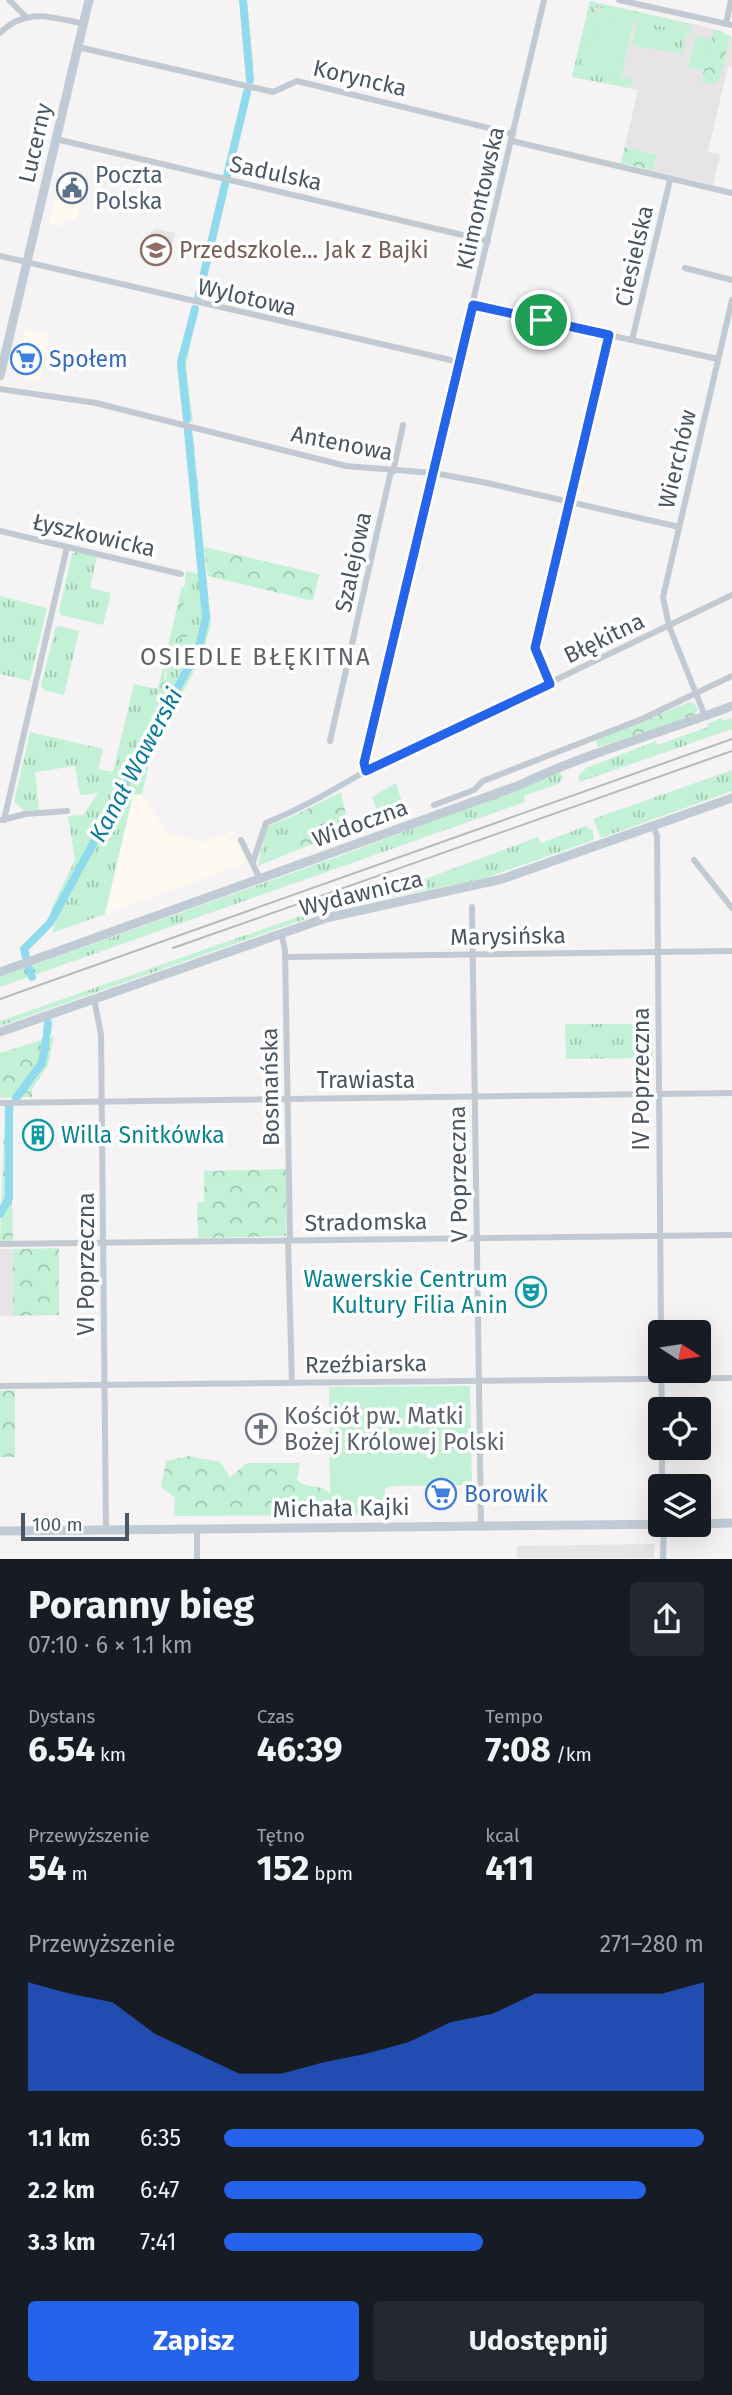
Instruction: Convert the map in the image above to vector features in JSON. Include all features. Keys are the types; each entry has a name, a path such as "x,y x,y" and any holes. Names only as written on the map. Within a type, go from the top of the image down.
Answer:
{"main road":[{"name":"Lucerny","path":"0,376 89,0"},
{"name":"Widoczna","path":"0,972 520,785 571,761 732,706"},
{"name":"Wydawnicza","path":"0,1032 281,933 341,914 502,879 732,798"},
{"path":"711,1524 732,1523"},
{"name":"Michała Kajki","path":"0,1531 648,1524"}],"street":[{"path":"9,0 25,16"},
{"name":"Klimontowska","path":"366,771 364,763 544,0"},
{"path":"619,0 729,24 731,0"},
{"path":"0,33 25,16 39,15 84,24"},
{"name":"Koryncka","path":"78,47 273,92 297,81 670,180 732,193"},
{"name":"Sadulska","path":"56,139 488,240"},
{"name":"Ciesielska","path":"632,340 670,180"},
{"name":"Wylotowa","path":"0,256 459,362"},
{"path":"685,268 732,280"},
{"name":"Wierchów","path":"705,716 669,625 663,597 732,300"},
{"path":"473,305 718,359"},
{"name":"Ciesielska","path":"550,684 535,648 609,335"},
{"name":"Antenowa","path":"0,389 96,403 339,465 392,472 434,473 679,527"},
{"name":"Szalejowa","path":"330,741 403,425"},
{"name":"Łyszkowicka","path":"0,531 181,573"},
{"path":"67,547 2,820 25,814 67,811"},
{"name":"Błękitna","path":"253,862 266,823 311,803 329,790 366,771 732,595"},
{"name":"Widoczna","path":"434,805 474,790 482,781 696,695 732,676"},
{"name":"IV Poprzeczna","path":"653,826 657,836 661,1320"},
{"path":"241,840 260,879"},
{"path":"694,860 732,908"},
{"name":"V Poprzeczna","path":"472,907 481,1526"},
{"name":"Bosmańska","path":"281,933 285,957 292,1383"},
{"name":"Marysińska","path":"285,957 732,951"},
{"name":"VI Poprzeczna","path":"94,999 101,1034 106,1530"},
{"name":"Trawiasta","path":"0,1103 732,1093"},
{"name":"Stradomska","path":"0,1244 732,1235"},
{"name":"Rzeźbiarska","path":"711,1378 732,1378"},
{"name":"Rzeźbiarska","path":"0,1386 648,1379"},
{"path":"197,1529 197,1559"},
{"path":"663,1559 664,1537"}],"shaded area":[{"path":"590,1 723,31 723,34 732,37 732,67 728,66 708,152 720,155 713,185 621,163 638,90 572,77"},
{"path":"60,175 87,181 76,221 66,218 64,227 49,223"},
{"name":"Przedszkole... Jak z Bajki","path":"155,228 175,233 167,264 139,257 143,243"},
{"path":"24,328 50,335 39,382 23,378 15,365"},
{"path":"142,794 167,834 203,842 233,831 234,834 227,837 229,842 236,840 247,863 105,914 133,795"},
{"path":"0,1249 13,1249 13,1316 0,1316"},
{"path":"654,1544 654,1558 517,1558 517,1546"}],"green space":[{"path":"240,0 247,0 253,64 251,83 247,82 248,64"},
{"path":"590,1 691,24 690,28 595,7 594,11 634,20 620,80 625,64 622,77 633,79 631,88 572,77"},
{"path":"601,8 691,29 690,33 652,24 646,48 632,45 637,21 600,13"},
{"path":"597,13 633,22 620,80 584,72"},
{"path":"651,24 690,33 686,36 682,53 646,48"},
{"path":"714,29 730,36 720,78 714,84 701,82"},
{"path":"696,36 712,40 704,71 688,67"},
{"path":"625,147 656,155 652,170 621,163"},
{"path":"222,183 229,185 200,300 196,299"},
{"path":"192,306 198,308 186,367 193,422 183,419 177,366"},
{"path":"186,432 193,434 211,624 201,658 153,748 142,794 133,795 105,914 52,933 56,921 51,909 75,860 68,816 83,815 98,793 80,795 75,766 35,772 39,810 25,811 14,802 30,732 103,749 98,769 113,772 134,684 158,689 151,724 166,685 167,664 180,627 186,571 200,574"},
{"path":"204,547 319,574 313,601 208,576"},
{"path":"76,552 97,556 90,588 111,593 103,625 61,615 59,611 72,554"},
{"path":"182,586 186,589 180,627 187,634 186,639 176,638 164,677 171,692 154,725 150,724"},
{"path":"0,596 47,608 30,681 0,674"},
{"path":"59,626 79,631 64,695 44,690 41,686 55,629"},
{"path":"689,702 694,703 698,710 693,717 598,747 596,740"},
{"path":"721,718 723,721 732,718 732,729 580,782 578,776 586,768 656,741 657,745 708,727 707,724"},
{"path":"732,770 732,791 601,838 593,819"},
{"path":"560,772 563,777 558,784 524,796 525,802 0,987 0,977 351,852"},
{"path":"396,783 404,809 380,818 372,797"},
{"path":"341,792 349,829 290,853 290,845 298,841 302,830 293,816"},
{"path":"293,816 302,829 298,841 290,845 290,853 258,866 266,827"},
{"path":"586,826 593,831 594,840 482,879 334,909 0,1026 0,1021 369,892 377,891 379,896 538,837 541,843"},
{"path":"565,1024 653,1024 653,1058 566,1059"},
{"path":"54,1036 48,1065 32,1089 32,1097 0,1098 0,1053"},
{"path":"5,1107 14,1107 10,1123 13,1241 0,1241"},
{"path":"287,1169 286,1236 198,1238 197,1202 204,1202 204,1171"},
{"path":"59,1248 59,1315 13,1316 13,1249"},
{"path":"470,1386 472,1485 394,1486 385,1488 385,1515 321,1516 330,1502 329,1387"},
{"path":"15,1390 15,1457 0,1457 0,1391"},
{"path":"189,1456 220,1462 230,1477 247,1463 300,1463 297,1480 305,1485 326,1490 330,1494 330,1502 321,1515 174,1516 175,1498 161,1487 166,1461"}],"waterway":[{"name":"Kanał Wawerski","path":"243,0 250,80"},
{"name":"Kanał Wawerski","path":"227,176 247,92"},
{"name":"Kanał Wawerski","path":"198,299 225,184"},
{"name":"Kanał Wawerski","path":"187,419 181,362 195,309"},
{"name":"Kanał Wawerski","path":"26,957 24,949 50,923 199,648 206,617 188,431"},
{"name":"Kanał Wawerski","path":"29,968 32,977"},
{"name":"Kanał Wawerski","path":"47,1033 48,1023"},
{"name":"Kanał Wawerski","path":"16,1098 42,1063 46,1039"},
{"name":"Kanał Wawerski","path":"0,1214 9,1198 9,1107"}],"railway":[{"path":"0,999 732,739"},
{"path":"173,948 732,751"}],"place":[{"name":"Poczta Polska","path":"72,188"},
{"name":"Przedszkole... Jak z Bajki","path":"156,250"},
{"name":"Społem","path":"26,359"},
{"name":"Willa Snitkówka","path":"38,1135"},
{"name":"Wawerskie Centrum Kultury Filia Anin","path":"531,1292"},
{"name":"Kościół pw. Matki Bożej Królowej Polski","path":"261,1429"},
{"name":"Borowik","path":"441,1494"}],"district":[{"name":"OSIEDLE BŁĘKITNA","path":"256,657"}],"route":[{"path":"473,305 541,320 609,335 535,648 536,656 550,684 366,771 364,763 473,305"}]}
